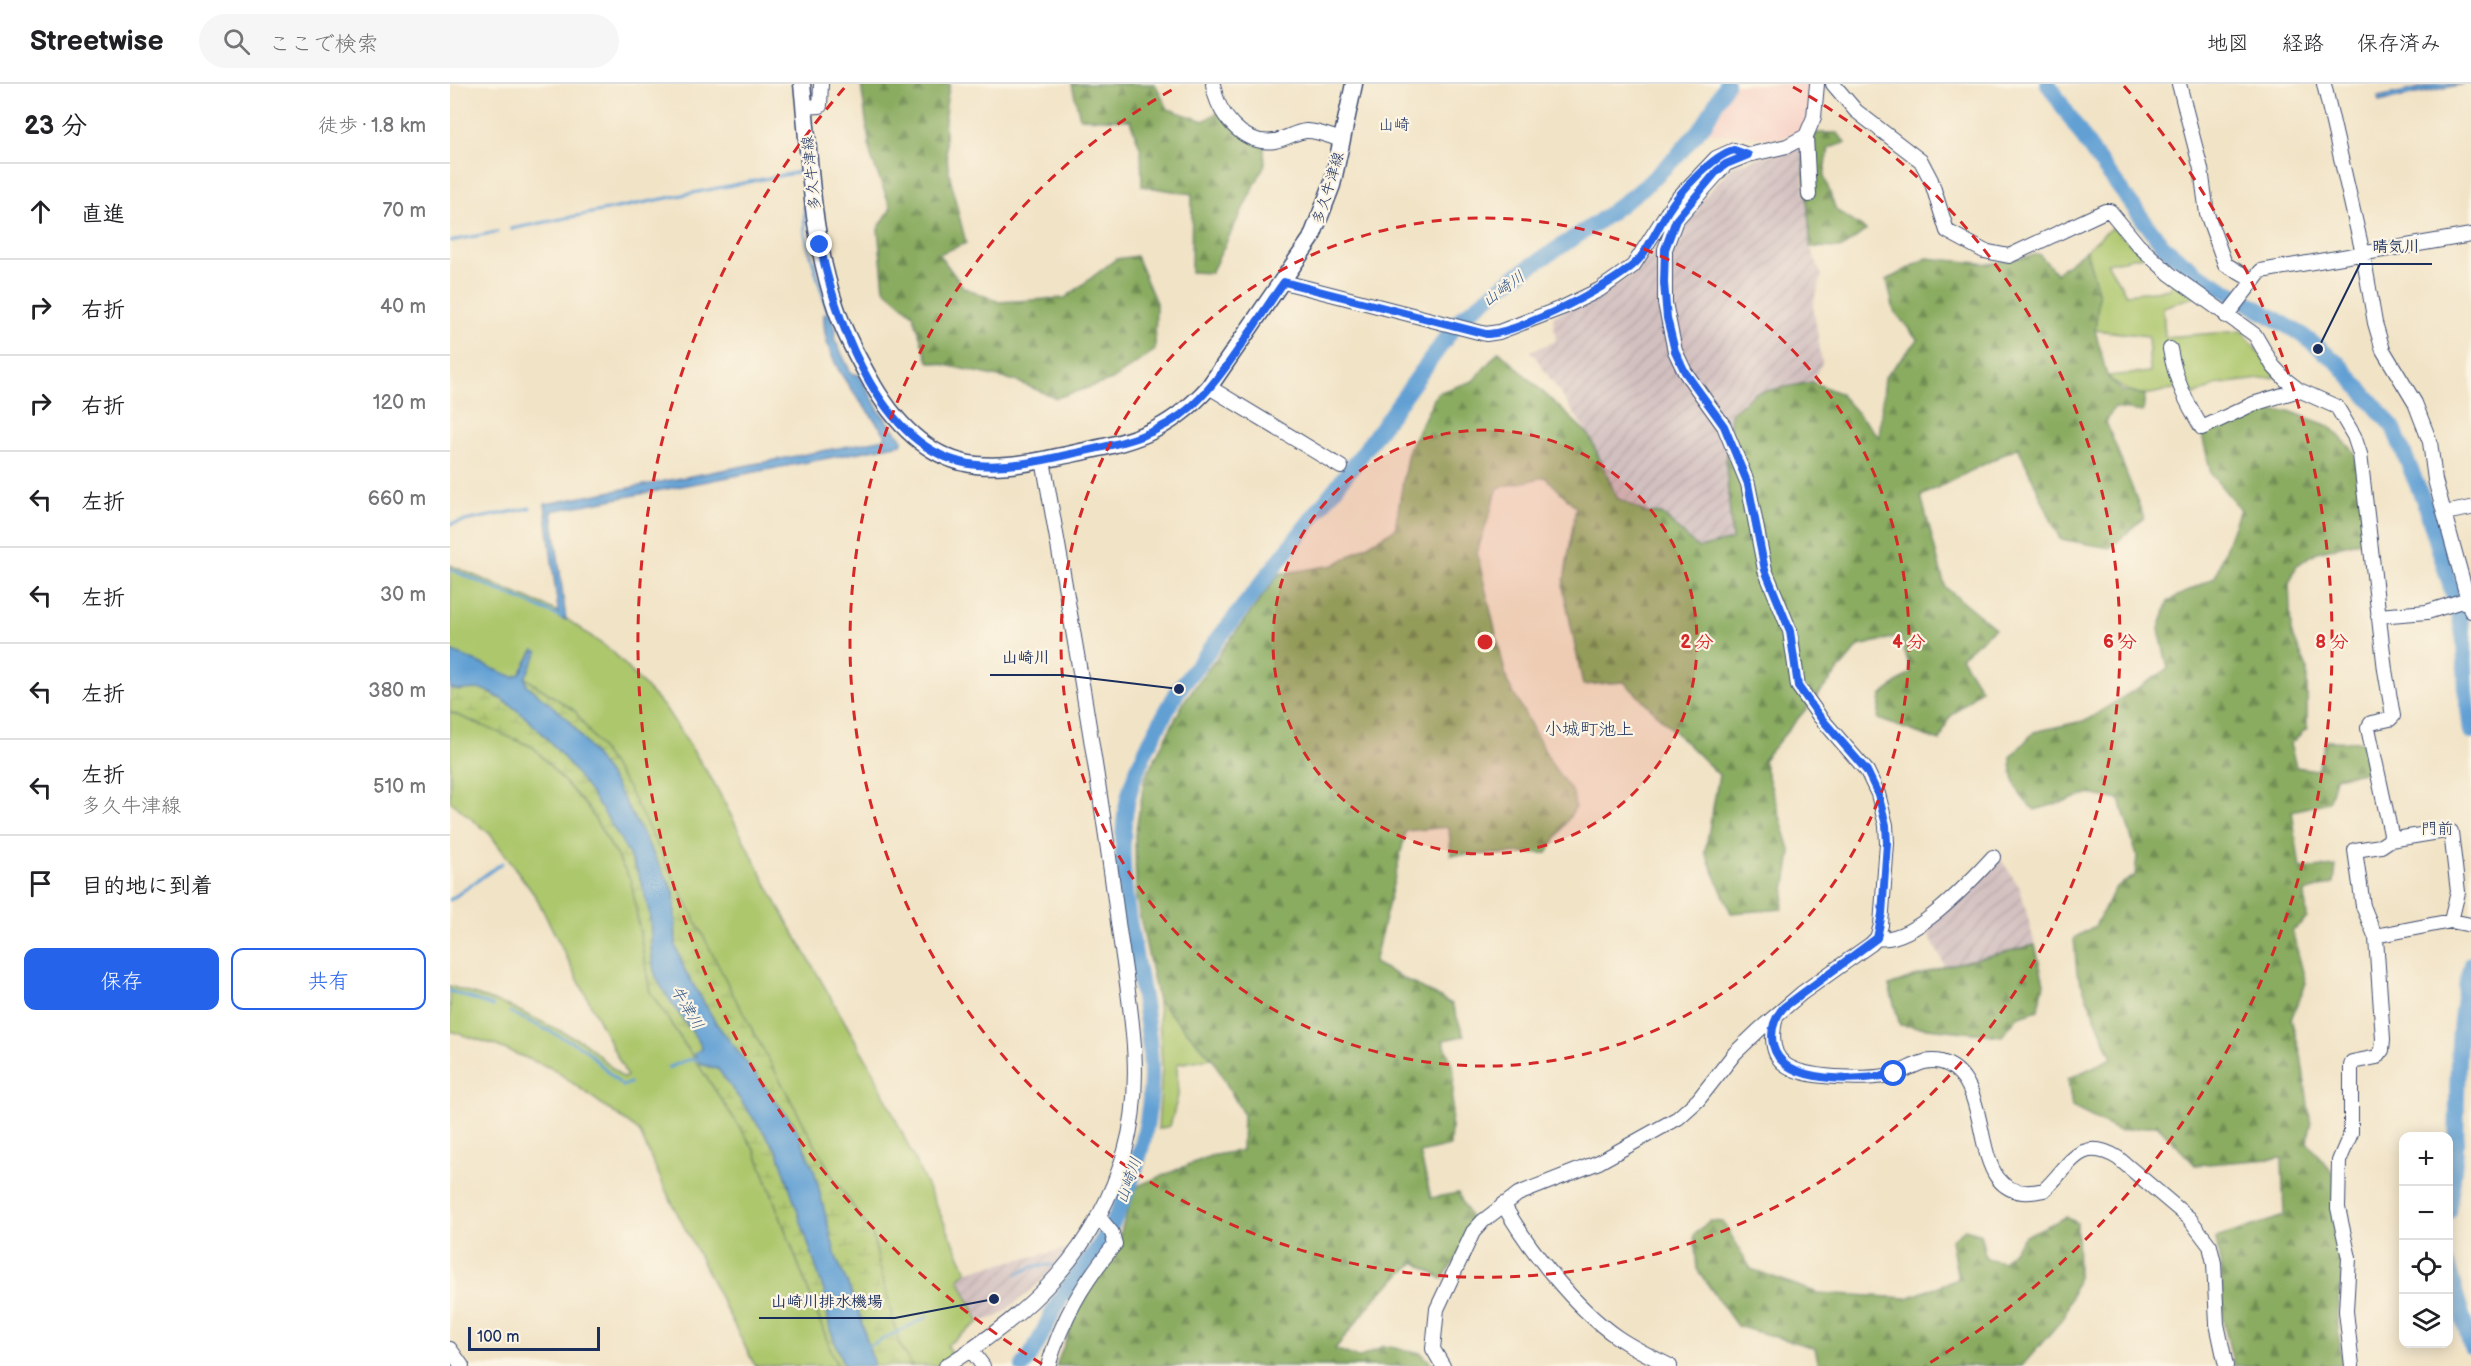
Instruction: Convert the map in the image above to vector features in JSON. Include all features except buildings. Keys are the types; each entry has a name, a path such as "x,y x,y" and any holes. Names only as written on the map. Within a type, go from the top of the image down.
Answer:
{"main road":[{"name":"多久牛津線","path":"802,84 816,215 827,277 853,350 886,407 918,441 949,458 975,465 1008,465 1043,460 1125,443 1150,434 1186,411 1209,387 1284,282 1311,239 1325,208 1354,84"}],"street":[{"path":"804,107 820,106 820,84"},
{"path":"1213,84 1222,113 1240,132 1255,140 1273,141 1306,131 1342,140"},
{"path":"1809,195 1806,136 1814,117 1817,84"},
{"path":"1833,84 1856,111 1921,161 1935,191 1947,231 1984,251 2008,256 2105,211 2110,211 2154,260 2226,316 2255,335 2273,366 2286,380 2299,390 2337,407 2355,436 2360,454 2378,616 2393,716 2390,719 2371,723 2368,728 2391,834 2390,840"},
{"path":"2179,84 2201,169 2207,214 2226,264 2252,280"},
{"path":"2324,84 2363,254 2375,323 2383,350 2415,403 2430,442 2444,513 2470,605 2427,612 2378,616"},
{"path":"1806,136 1787,146 1748,155 1726,164 1717,171 1676,220 1665,249 1664,283 1667,318 1675,351 1685,372 1724,426 1748,484 1765,570 1792,639 1798,686 1820,717 1863,765 1878,794 1886,825 1887,843 1882,914 1877,938"},
{"path":"1284,282 1492,334 1564,307 1599,290 1633,266 1674,202 1716,158 1734,150 1748,155"},
{"path":"2226,316 2261,271 2471,235"},
{"path":"2170,349 2173,371 2184,399 2202,428 2253,404 2299,390"},
{"path":"1209,387 1341,467"},
{"path":"946,1366 1005,1327 1038,1298 1105,1224 1125,1150 1135,1083 1134,1042 1088,709 1043,460"},
{"path":"2444,513 2471,508"},
{"path":"2352,1366 2346,1311 2349,1258 2338,1208 2339,1161 2351,1133 2352,1062 2377,1057 2382,1050 2376,938 2362,906 2355,850 2380,846 2390,840 2451,832 2458,892 2451,921"},
{"path":"1443,1366 1433,1349 1437,1309 1473,1232 1503,1204 1539,1184 1599,1162 1678,1118 1698,1100 1735,1053 1802,993 1877,938 1892,939 1916,927 1976,876 1994,857"},
{"path":"2376,938 2380,935 2451,921 2471,924"},
{"path":"1776,1017 1772,1033 1775,1052 1785,1066 1803,1074 1854,1078 1879,1077 1925,1062 1937,1061 1956,1069 1971,1092 1992,1167 1999,1181 2008,1189 2026,1193 2044,1190 2073,1157 2089,1150 2108,1152 2118,1158 2189,1218 2210,1246 2214,1263 2217,1324 2226,1366"},
{"path":"1503,1204 1522,1239 1599,1323 1617,1337 1670,1366"},
{"path":"1048,1366 1069,1310 1086,1280 1115,1244 1105,1224"},
{"path":"450,1349 462,1366"},
{"path":"971,1350 983,1366"}],"shaded area":[{"path":"1733,84 1813,84 1812,112 1799,133 1778,139 1704,132"},
{"path":"1803,145 1803,185 1810,218 1810,247 1822,276 1813,305 1822,363 1812,382 1755,393 1726,465 1732,540 1698,548 1662,514 1646,513 1617,498 1589,435 1531,351 1556,341 1553,317 1630,276 1650,254 1669,249 1677,226 1734,165"},
{"path":"1998,855 2020,888 2035,945 1945,966 1924,926"},
{"path":"1071,1248 1041,1282 999,1316 979,1322 959,1279 967,1271"}],"green space":[{"path":"861,84 950,84 946,104 945,144 966,243 939,254 963,287 999,302 1065,298 1116,259 1136,256 1156,303 1155,350 1112,380 1056,398 1016,381 928,361 913,314 884,289 878,229 891,208 871,157"},
{"path":"1072,84 1155,84 1168,109 1204,121 1225,108 1243,128 1263,137 1265,164 1211,273 1191,272 1192,194 1142,186 1141,150 1130,120 1080,118"},
{"path":"1817,133 1838,133 1845,143 1829,148 1824,176 1836,210 1866,230 1842,248 1810,247 1803,145"},
{"path":"2112,227 2144,256 2107,263 2126,294 2170,289 2171,278 2196,296 2163,307 2165,337 2242,331 2277,377 2220,384 2194,395 2184,386 2152,393 2135,393 2117,385 2107,376 2150,372 2148,336 2095,330 2099,295 2086,250"},
{"path":"2086,250 2099,295 2095,330 2107,376 2122,391 2145,395 2143,412 2114,408 2106,422 2144,518 2110,548 2060,539 2018,447 1921,496 1945,587 1995,628 1961,657 1981,689 1948,719 1940,741 1878,719 1881,696 1911,672 1900,636 1859,646 1763,760 1791,853 1782,909 1731,913 1705,852 1719,775 1624,682 1583,685 1563,587 1576,507 1545,477 1498,488 1477,553 1507,681 1553,766 1573,793 1575,808 1547,853 1451,855 1449,827 1406,831 1374,963 1452,1004 1464,1036 1443,1040 1454,1071 1450,1146 1420,1153 1431,1198 1458,1193 1472,1221 1463,1249 1442,1279 1415,1262 1378,1295 1335,1349 1359,1358 1384,1346 1421,1353 1434,1366 1056,1366 1084,1292 1118,1241 1135,1187 1210,1156 1242,1150 1243,1114 1212,1058 1158,1001 1136,898 1135,835 1145,778 1185,700 1279,574 1334,565 1395,529 1408,451 1437,393 1473,381 1499,351 1589,435 1617,498 1646,513 1662,514 1698,548 1732,540 1726,465 1731,413 1755,393 1812,382 1839,393 1879,437 1885,377 1918,340 1894,311 1887,280 1927,258 1989,264 2039,254 2056,273"},
{"path":"2289,411 2329,426 2355,452 2366,540 2317,552 2297,565 2289,584 2291,632 2307,668 2307,728 2290,744 2296,767 2317,770 2326,741 2365,742 2370,771 2335,777 2329,802 2292,811 2300,869 2336,866 2334,883 2305,892 2307,918 2292,931 2306,983 2291,1019 2301,1055 2311,1125 2307,1142 2334,1174 2335,1229 2344,1259 2337,1314 2342,1366 2234,1366 2223,1320 2221,1270 2216,1238 2284,1216 2282,1158 2195,1165 2157,1125 2119,1131 2072,1107 2068,1079 2112,1058 2077,973 2074,938 2095,926 2116,887 2135,876 2137,856 2120,800 2089,794 2035,810 2019,793 2012,772 2011,757 2034,732 2087,720 2168,669 2159,629 2168,601 2215,577 2240,509 2211,474 2202,434 2248,412"},
{"path":"450,565 554,610 613,652 666,709 714,783 776,902 873,1071 967,1271 959,1279 979,1322 947,1345 957,1366 912,1366 899,1344 872,1234 833,1177 575,711 525,678 533,650 520,674 513,677 450,651"},
{"path":"525,678 575,711 628,788 736,1000 833,1177 872,1234 899,1344 912,1366 874,1366 857,1306 836,1257 814,1170 716,1023 685,971 676,947 674,892 615,784 569,720 527,686"},
{"path":"475,686 511,706 540,731 580,778 617,833 643,887 649,911 652,958 658,982 700,1043 701,1049 695,1054 701,1064 718,1069 778,1152 824,1291 830,1329 844,1366 837,1366 755,1150 650,992 631,880 589,809 533,747 450,712 450,688 459,691"},
{"path":"450,712 533,747 589,809 631,880 650,992 755,1150 837,1366 755,1366 666,1191 639,1131 553,1069 492,1044 450,1031 450,986 511,1007 585,1043 623,1078 627,1076 536,897 490,834 450,801"},
{"path":"2035,945 2044,984 2038,1010 2017,1017 2002,1036 1900,1025 1889,986 1945,966"},
{"path":"1158,1001 1212,1058 1177,1064 1178,1096 1170,1126 1158,1129 1162,1067"},
{"path":"2066,1217 2077,1223 2078,1277 2064,1317 2022,1366 1819,1366 1815,1348 1737,1326 1697,1269 1694,1235 1709,1221 1723,1222 1751,1269 1818,1293 1907,1298 1958,1279 1951,1240 1965,1229 1980,1233 1986,1258 2003,1262 2025,1236"}],"water":[{"path":"2438,84 2463,84 2379,102 2378,97"},
{"path":"830,313 836,330 834,338 851,373 859,375 880,412 903,440 901,444 552,511 566,620 559,618 545,504 885,439 885,434 853,393 835,363 825,331 824,314"},
{"name":"牛津川","path":"534,650 538,652 525,678 527,685 569,720 615,784 674,892 676,947 685,971 716,1023 795,1126 814,1170 836,1257 857,1306 874,1366 844,1366 830,1329 824,1291 778,1152 718,1069 701,1064 694,1054 701,1049 700,1043 669,999 655,974 650,915 639,874 608,819 554,746 513,707 493,694 480,689 450,688 450,651 513,677 520,674"}],"waterway":[{"name":"山崎川","path":"1023,1366 1053,1311 1098,1248 1113,1222 1130,1183 1143,1142 1150,1100 1150,1046 1128,911 1123,843 1126,809 1134,778 1164,716 1179,689 1362,454 1460,319 1514,277 1598,222 1644,187 1676,157 1705,123 1726,84"},
{"path":"2048,84 2094,154 2163,246 2198,274 2301,334 2338,363 2393,427 2425,504 2459,614 2464,641 2466,692 2471,732"},
{"path":"511,229 804,171"},
{"path":"804,194 805,234 829,316"},
{"path":"450,241 497,232"},
{"path":"450,524 530,508"},
{"path":"450,569 561,617"},
{"path":"450,900 502,863"},
{"path":"2452,1186 2460,1033 2471,964"},
{"path":"450,991 493,1006"},
{"path":"510,1012 584,1048 622,1086 630,1083"},
{"path":"668,1068 687,1060 700,1059"},
{"path":"1017,1274 1035,1266 1053,1265"},
{"path":"2453,1284 2471,1347"},
{"path":"867,1347 927,1317"}],"place":[{"name":"晴気川","path":"2318,349"},
{"name":"山崎川","path":"1179,689"},
{"name":"山崎川排水機場","path":"994,1299"}],"district":[{"name":"山崎","path":"1394,124"},
{"name":"小城町池上","path":"1589,729"},
{"name":"門前","path":"2437,828"}],"route":[{"path":"820,245 836,308 853,350 886,407 902,427 931,450 949,458 975,465 1008,465 1125,443 1150,434 1172,422 1193,406 1209,387 1284,282 1486,334 1499,332 1564,307 1599,290 1633,266 1658,231 1674,202 1716,158 1734,150 1748,155 1726,164 1717,171 1676,220 1669,234 1665,249 1664,283 1670,333 1685,372 1724,426 1733,443 1748,484 1765,570 1790,631 1794,647 1795,675 1798,686 1820,717 1867,771 1884,811 1887,843 1881,925 1877,938 1784,1007 1776,1017 1772,1033 1773,1043 1779,1060 1785,1066 1803,1074 1854,1078 1894,1074"}]}
